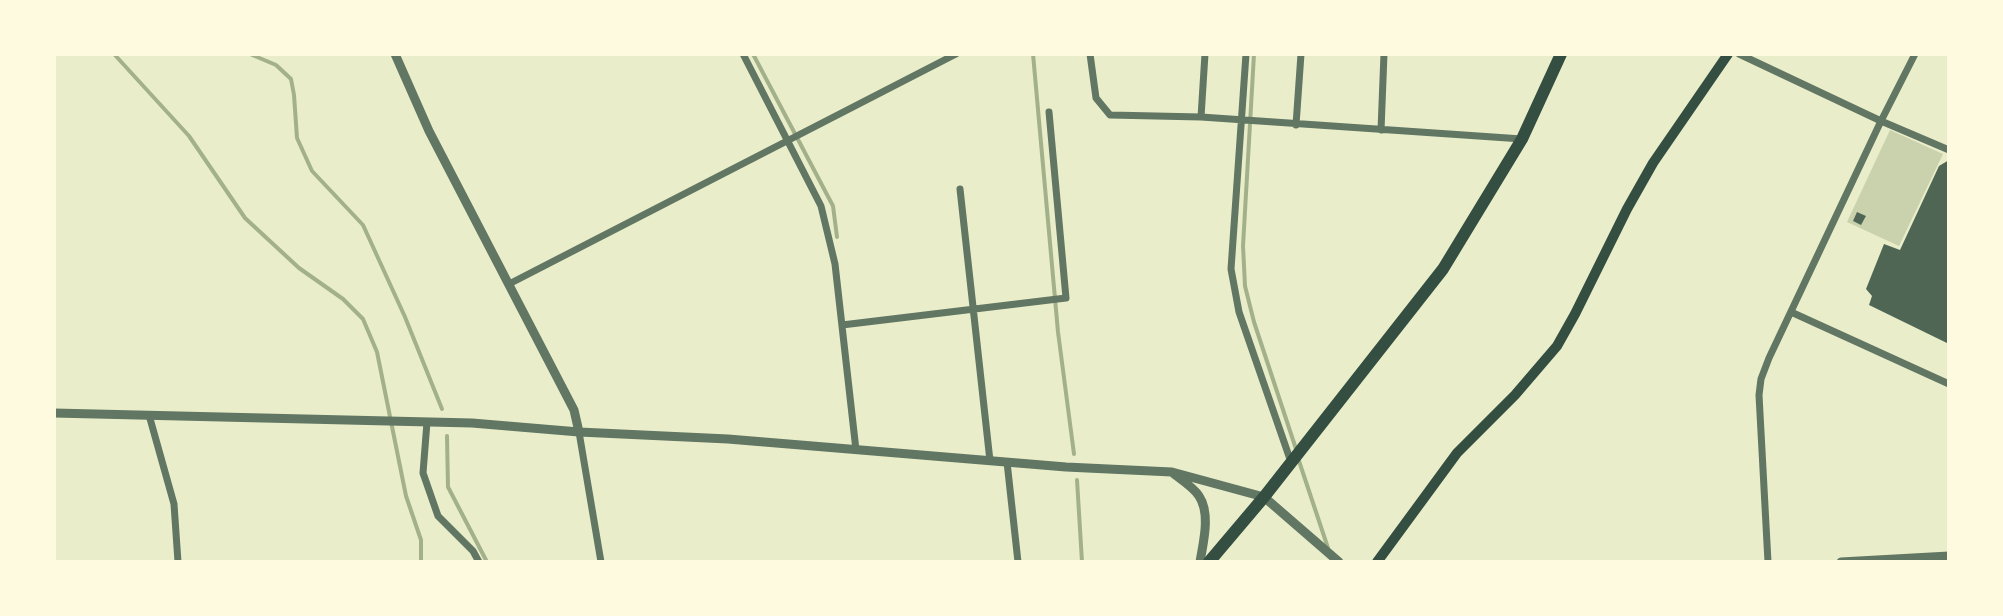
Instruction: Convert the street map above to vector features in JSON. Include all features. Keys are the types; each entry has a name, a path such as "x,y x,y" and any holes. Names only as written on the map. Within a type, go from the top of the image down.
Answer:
{"highway":[{"path":"1209,562 1264,497 1443,269 1522,139 1561,54"}],"main road":[{"path":"1377,562 1457,453 1515,395 1557,346 1653,163 1728,54"}],"street":[{"path":"395,54 429,131 574,410 601,562"},
{"path":"743,54 794,138 821,206 835,264 856,450"},
{"path":"509,284 956,54"},
{"path":"1090,54 1096,98 1110,115 1201,117 1522,139"},
{"path":"1201,117 1205,54"},
{"path":"1246,54 1231,269 1239,312 1291,462"},
{"path":"1296,125 1301,54"},
{"path":"1381,130 1384,54"},
{"path":"1739,54 1949,150"},
{"path":"1768,562 1759,395 1761,379 1915,54"},
{"path":"842,325 1066,298 1049,112"},
{"path":"960,189 990,461"},
{"path":"1791,312 1949,384"},
{"path":"54,413 472,423 1172,472 1264,497 1339,562"},
{"path":"149,415 174,504 178,562"},
{"path":"427,422 423,473 438,516 473,551 479,562"},
{"path":"1007,462 1018,562"},
{"path":"1172,472 1199,496 1203,507 1205,519 1200,562"},
{"path":"1841,562 1949,556"}],"green space":[{"path":"1890,130 1943,154 1899,246 1847,222"}],"building":[{"path":"1949,160 1949,344 1869,305 1872,296 1866,289 1884,244 1900,250 1939,166"},
{"path":"1857,212 1866,216 1861,225 1853,221"}],"waterway":[{"path":"114,54 189,136 245,218 299,268 343,299 363,319 377,352 406,496 421,540 421,562"},
{"path":"250,54 276,65 291,79 297,138 312,171 363,225 442,409"},
{"path":"753,54 833,206 837,237"},
{"path":"1033,54 1058,332 1074,454"},
{"path":"1254,54 1243,246 1245,286 1296,449"},
{"path":"447,436 448,487 487,562"},
{"path":"1298,458 1328,548"},
{"path":"1077,480 1082,562"}]}
